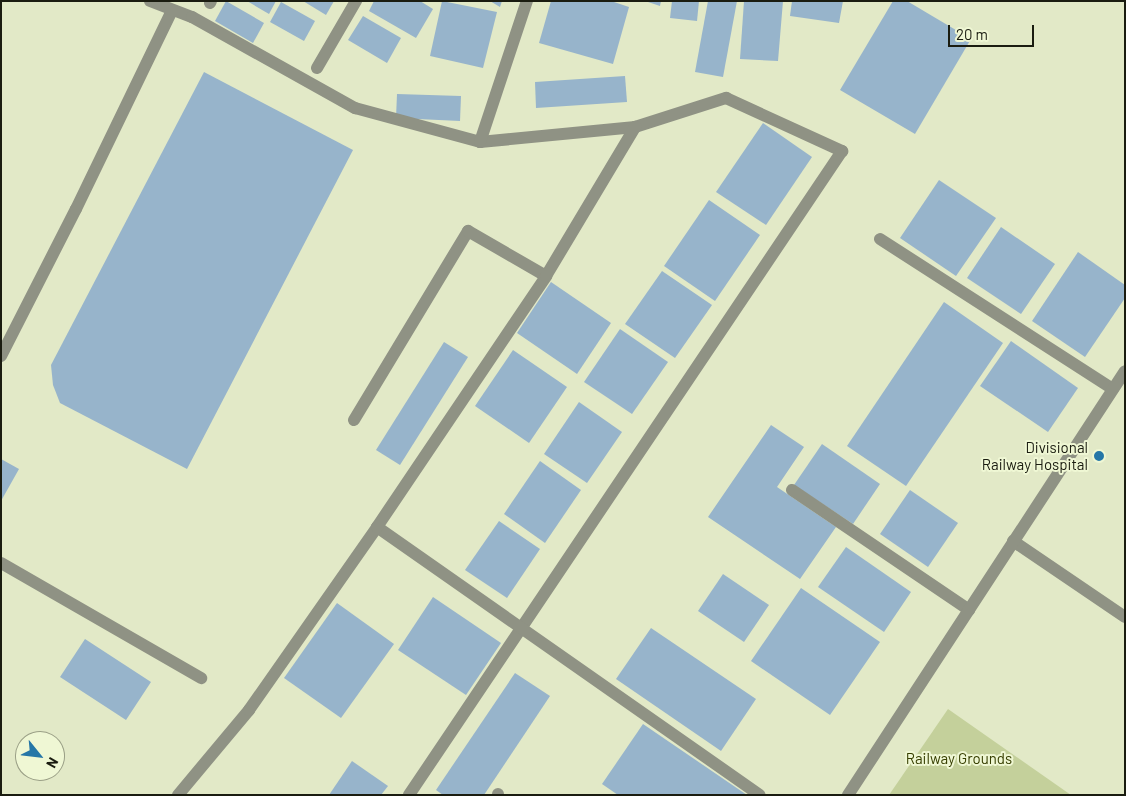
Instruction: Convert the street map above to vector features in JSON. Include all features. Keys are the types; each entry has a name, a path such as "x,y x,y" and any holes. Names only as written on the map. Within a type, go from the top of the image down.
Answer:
{"street":[{"path":"150,1 192,17 356,108 480,142 634,126 726,98 842,151 409,795"},
{"path":"317,68 356,1"},
{"path":"480,142 527,1"},
{"path":"1,356 76,209 172,10"},
{"path":"181,794 249,710 377,527 546,276 634,126"},
{"path":"354,420 468,231 546,276"},
{"path":"880,239 1113,389"},
{"path":"848,795 1125,371"},
{"path":"792,490 969,610"},
{"path":"377,527 520,629 760,795"},
{"path":"1013,541 1125,617"},
{"path":"1,563 201,678"}],"green space":[{"name":"Railway Grounds","path":"948,709 1071,795 889,795"}],"building":[{"path":"226,1 264,23 253,43 215,21"},
{"path":"247,1 276,1 269,14"},
{"path":"303,1 334,1 326,15"},
{"path":"374,1 420,1 433,9 416,38 369,11"},
{"path":"442,1 497,12 483,68 430,56"},
{"path":"490,1 502,1 500,7"},
{"path":"551,1 611,1 629,7 613,64 539,43"},
{"path":"645,1 661,1 660,6"},
{"path":"672,1 699,1 697,21 670,18"},
{"path":"708,1 737,1 723,77 695,72"},
{"path":"744,1 783,1 778,61 740,59"},
{"path":"792,1 843,1 839,23 790,16"},
{"path":"893,1 907,1 971,39 915,134 840,90"},
{"path":"281,2 315,21 304,41 270,22"},
{"path":"363,16 401,38 387,63 348,40"},
{"path":"204,72 353,150 187,469 60,403 53,385 51,365"},
{"path":"625,76 627,102 536,108 535,82"},
{"path":"397,94 461,96 460,121 396,118"},
{"path":"763,123 812,157 766,225 716,192"},
{"path":"939,180 996,218 956,276 900,238"},
{"path":"709,200 760,235 715,301 664,266"},
{"path":"1001,227 1055,264 1021,314 967,278"},
{"path":"1078,252 1125,285 1125,298 1085,357 1032,321"},
{"path":"662,271 712,305 675,358 625,324"},
{"path":"551,282 611,323 577,374 517,333"},
{"path":"944,302 1003,343 906,486 847,446"},
{"path":"620,329 668,362 632,414 584,382"},
{"path":"1011,341 1078,388 1048,432 980,386"},
{"path":"444,342 468,357 400,465 376,450"},
{"path":"513,350 567,387 529,443 475,406"},
{"path":"579,402 622,432 587,483 544,454"},
{"path":"771,425 804,447 777,487 836,527 800,579 708,517"},
{"path":"822,444 880,484 853,524 794,485"},
{"path":"1,459 19,469 1,501"},
{"path":"540,461 581,490 545,543 504,514"},
{"path":"910,490 958,523 928,567 880,534"},
{"path":"499,521 540,549 507,598 465,570"},
{"path":"846,547 911,592 884,632 818,587"},
{"path":"723,574 769,605 744,642 698,611"},
{"path":"801,588 880,642 830,715 751,661"},
{"path":"433,597 501,643 466,695 398,650"},
{"path":"337,603 394,644 341,718 284,678"},
{"path":"651,628 756,699 721,751 616,679"},
{"path":"85,639 151,682 126,720 60,677"},
{"path":"515,673 550,696 484,795 443,795 436,790"},
{"path":"643,724 747,795 618,795 602,784"},
{"path":"352,761 388,786 381,795 329,795"}],"place":[{"name":"Divisional Railway Hospital","path":"1099,456"}]}
